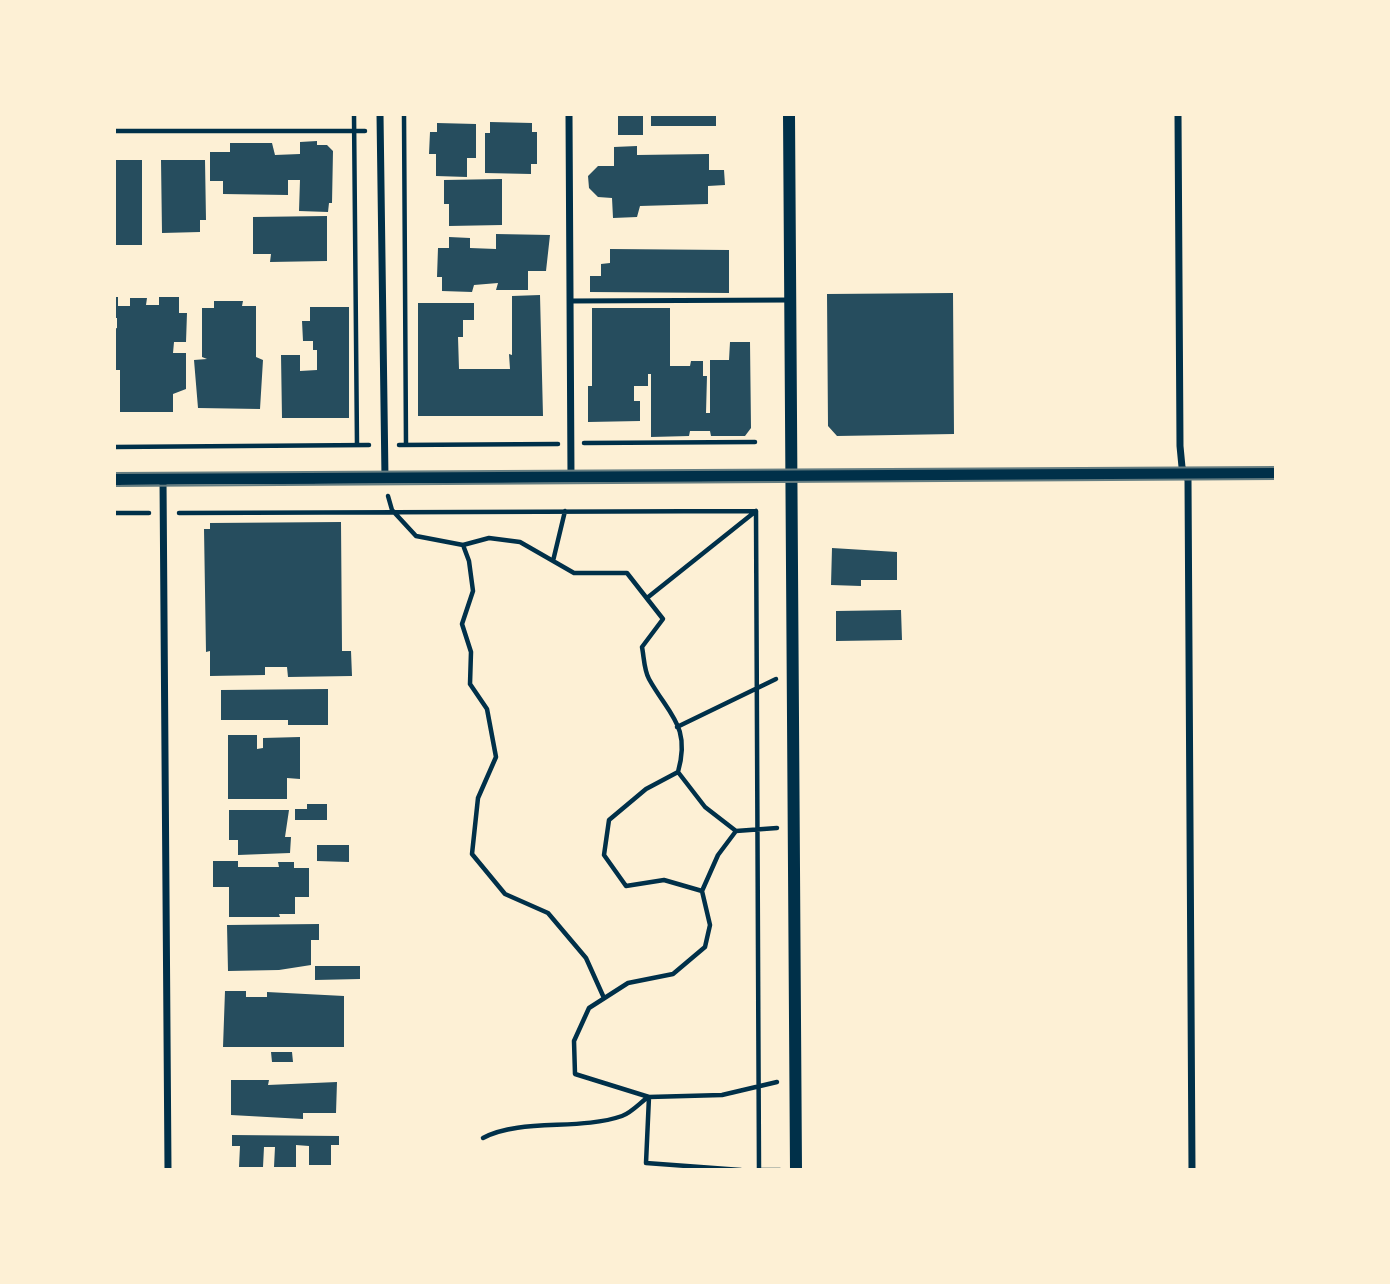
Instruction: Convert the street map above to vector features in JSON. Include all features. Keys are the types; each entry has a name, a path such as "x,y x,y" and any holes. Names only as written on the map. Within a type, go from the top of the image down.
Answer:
{"street":[{"path":"380,114 385,478"},
{"path":"569,114 571,477"},
{"path":"789,114 796,1170"},
{"path":"1178,114 1180,446 1188,509 1192,1170"},
{"path":"114,479 1276,473"},
{"path":"163,479 168,1170"}],"lane":[{"path":"570,301 790,300"}],"path":[{"path":"354,114 357,445"},
{"path":"404,114 406,444"},
{"path":"114,131 380,131"},
{"path":"114,447 755,442"},
{"path":"385,478 392,510 416,536 463,544 489,538 520,542 574,573 627,573 647,598 663,619 642,647 648,677 673,712 685,749 678,772 646,789 609,820 604,855 626,886 664,880 702,891"},
{"path":"114,513 392,510 756,511"},
{"path":"553,561 565,511"},
{"path":"647,598 756,511"},
{"path":"756,511 759,1170"},
{"path":"463,544 469,561 473,591 462,624 471,652 470,684 487,709 496,757 478,798 472,854 505,894 548,913 586,958 604,998"},
{"path":"677,727 792,671"},
{"path":"678,772 705,807 736,831 794,827"},
{"path":"736,831 718,855 702,891 710,925 705,947 673,974 628,983 589,1008 574,1041 575,1074 649,1097 722,1095 795,1078"},
{"path":"483,1138 498,1131 567,1126 624,1116 649,1097"},
{"path":"649,1097 646,1163 741,1170"}],"building":[{"path":"618,114 643,114 643,135 618,135"},
{"path":"651,114 716,114 716,126 651,126"},
{"path":"490,122 532,123 532,132 537,132 537,164 531,164 531,174 485,173 485,133 490,133"},
{"path":"437,123 476,124 476,158 467,158 467,177 436,176 436,154 429,154 430,132 437,132"},
{"path":"317,141 317,145 327,145 333,151 332,203 329,203 328,212 299,211 300,180 288,180 288,195 223,194 223,181 210,181 210,152 230,152 230,143 272,143 275,155 300,154 300,142"},
{"path":"637,146 637,155 709,154 709,170 724,170 725,185 708,186 708,204 640,206 637,217 613,218 612,198 598,197 589,188 588,176 598,166 614,166 614,147"},
{"path":"114,160 142,160 142,245 114,245"},
{"path":"161,160 205,160 206,220 200,220 200,232 162,233"},
{"path":"502,179 502,225 449,226 449,204 444,204 444,180"},
{"path":"327,216 327,261 270,262 271,254 253,254 253,217"},
{"path":"496,234 550,235 546,271 528,271 528,290 496,290 498,283 474,285 472,292 442,291 442,277 437,277 438,248 449,248 449,237 470,238 470,248 496,249"},
{"path":"610,249 729,250 729,293 590,292 590,276 601,276 601,264 610,263"},
{"path":"953,293 954,434 837,436 828,426 827,294"},
{"path":"540,295 543,416 418,416 418,303 474,303 474,320 463,320 463,337 458,337 459,369 510,369 512,296"},
{"path":"114,297 118,297 118,306 130,306 130,298 147,298 146,305 159,305 159,297 179,297 179,313 187,313 186,342 174,342 173,353 186,353 186,389 173,394 173,412 120,412 120,370 114,370 114,329 117,328 117,318 114,318"},
{"path":"214,301 243,301 242,306 256,306 256,357 263,360 260,409 198,408 194,360 207,359 202,357 202,308 214,308"},
{"path":"310,307 349,307 349,418 282,418 281,355 300,355 300,371 317,370 317,350 313,350 313,341 303,341 302,321 310,321"},
{"path":"592,308 670,308 670,366 690,366 691,361 703,361 703,376 707,376 706,413 710,413 710,360 729,360 730,342 750,342 751,428 745,436 711,436 710,431 690,431 689,436 651,437 651,374 648,374 648,386 634,386 634,401 640,401 640,421 588,422 588,386 592,386"},
{"path":"341,522 342,651 351,651 352,676 288,677 287,667 265,667 265,675 210,676 210,651 206,652 204,529 210,529 210,523"},
{"path":"832,548 897,552 897,580 861,580 861,586 831,585"},
{"path":"901,610 902,640 836,641 836,611"},
{"path":"328,689 328,725 288,725 288,720 221,720 221,690"},
{"path":"228,735 257,735 257,749 263,748 263,738 300,737 300,779 287,778 287,799 228,799"},
{"path":"307,804 327,804 327,820 295,820 295,809 307,809"},
{"path":"229,810 289,810 285,837 291,837 290,853 238,855 238,840 229,840"},
{"path":"317,845 349,845 349,862 317,861"},
{"path":"213,861 238,861 238,867 279,867 278,862 294,862 294,868 309,868 309,897 295,897 295,914 279,914 280,917 229,917 229,887 213,887"},
{"path":"319,924 319,940 311,940 311,965 279,970 228,971 227,925"},
{"path":"315,966 360,966 360,979 315,980"},
{"path":"225,991 246,991 246,997 267,997 267,992 344,996 344,1047 223,1047"},
{"path":"271,1052 292,1052 293,1062 272,1062"},
{"path":"231,1080 269,1080 268,1085 337,1082 336,1113 303,1113 303,1119 231,1115"},
{"path":"232,1135 339,1136 339,1145 331,1145 331,1165 309,1165 309,1146 296,1145 296,1167 274,1167 275,1147 264,1147 263,1167 239,1167 240,1146 232,1146"}],"tram line":[{"path":"114,473 1276,467"},
{"path":"114,486 1276,479"}]}
